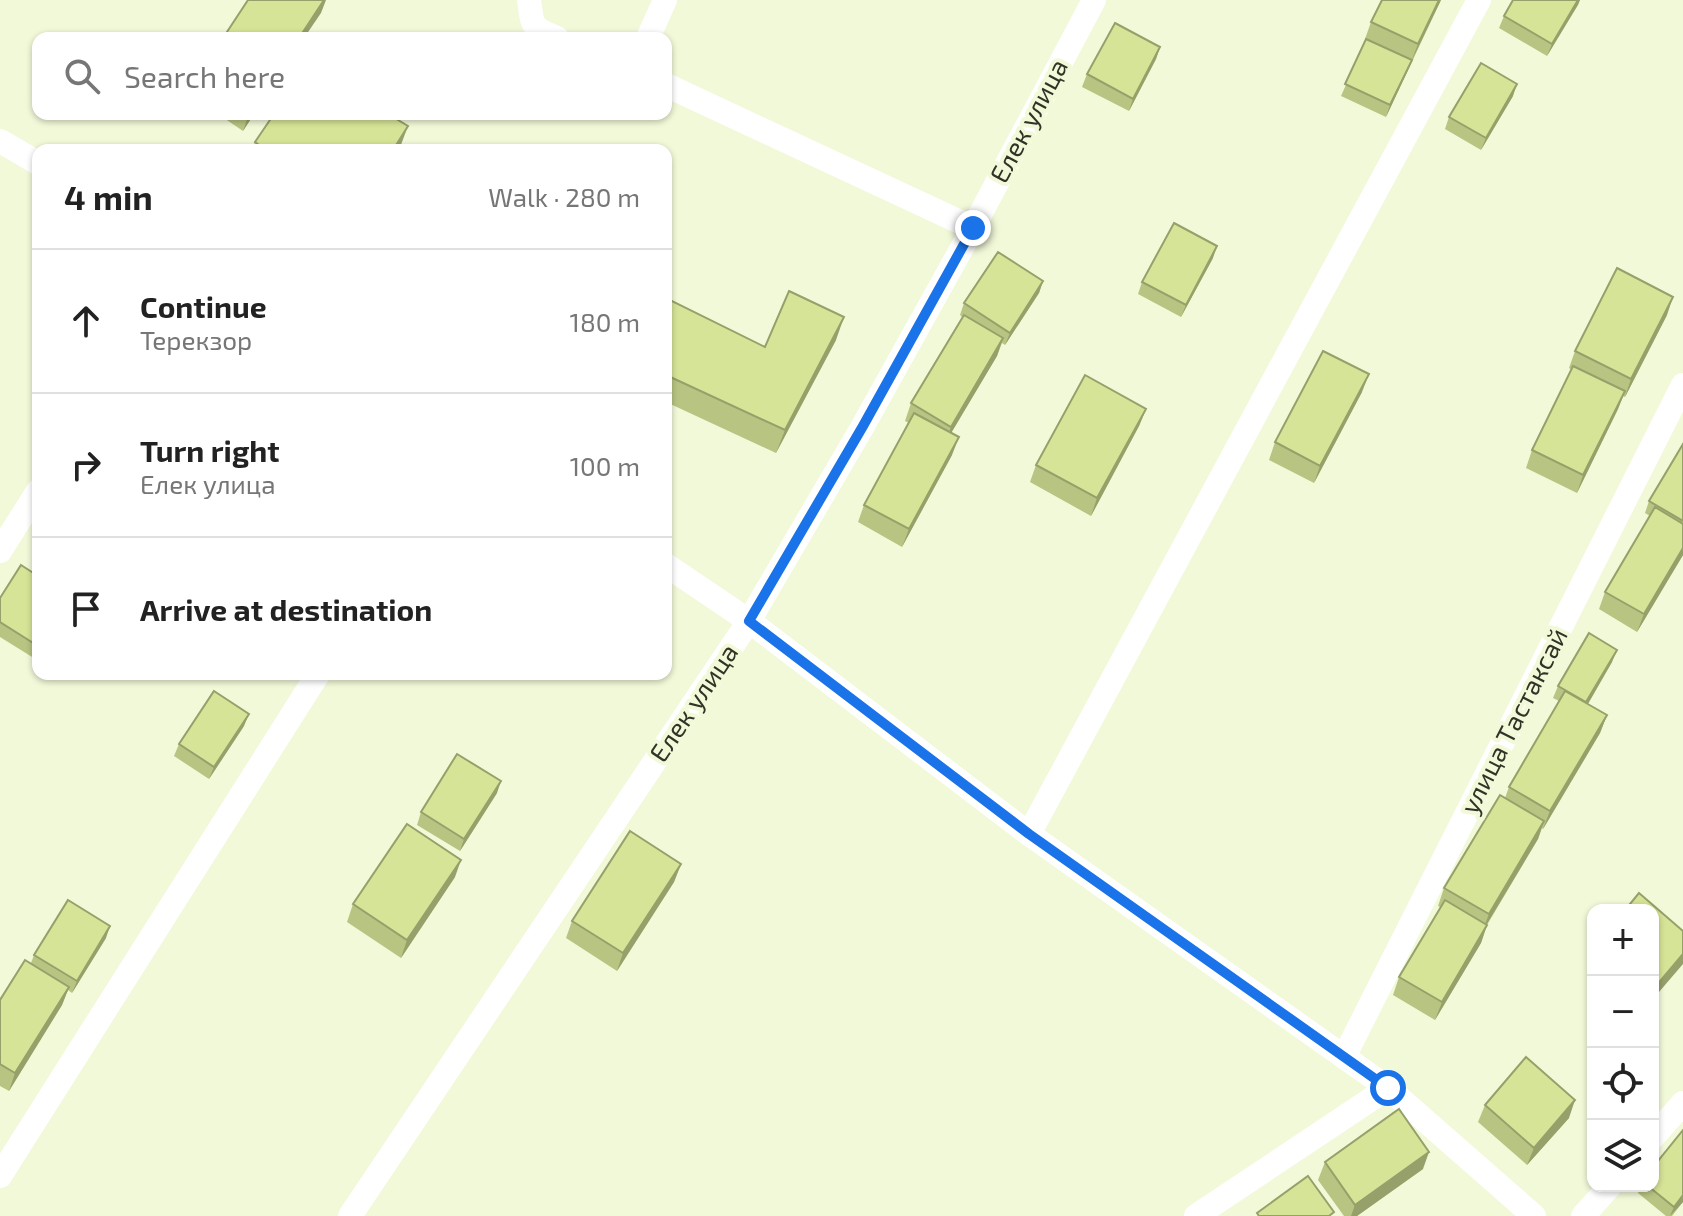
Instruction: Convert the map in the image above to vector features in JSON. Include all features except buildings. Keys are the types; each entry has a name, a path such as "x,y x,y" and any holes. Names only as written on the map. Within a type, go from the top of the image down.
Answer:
{"street":[{"path":"529,0 533,23 544,32"},
{"path":"651,32 665,0"},
{"name":"Елек улица","path":"350,1216 749,621 863,426 973,228 1094,0"},
{"path":"1029,834 1479,0"},
{"path":"672,88 973,228"},
{"path":"0,141 32,160"},
{"name":"улица Тастаксай","path":"1344,1057 1683,385"},
{"path":"0,551 32,500"},
{"path":"672,569 749,621 1029,834 1388,1088 1534,1216"},
{"path":"0,1176 314,680"},
{"path":"1196,1216 1388,1088"},
{"path":"1659,1130 1683,1103"},
{"path":"1583,1216 1605,1192"}],"route":[{"path":"973,228 863,426 749,621 1029,834 1388,1088"}]}
